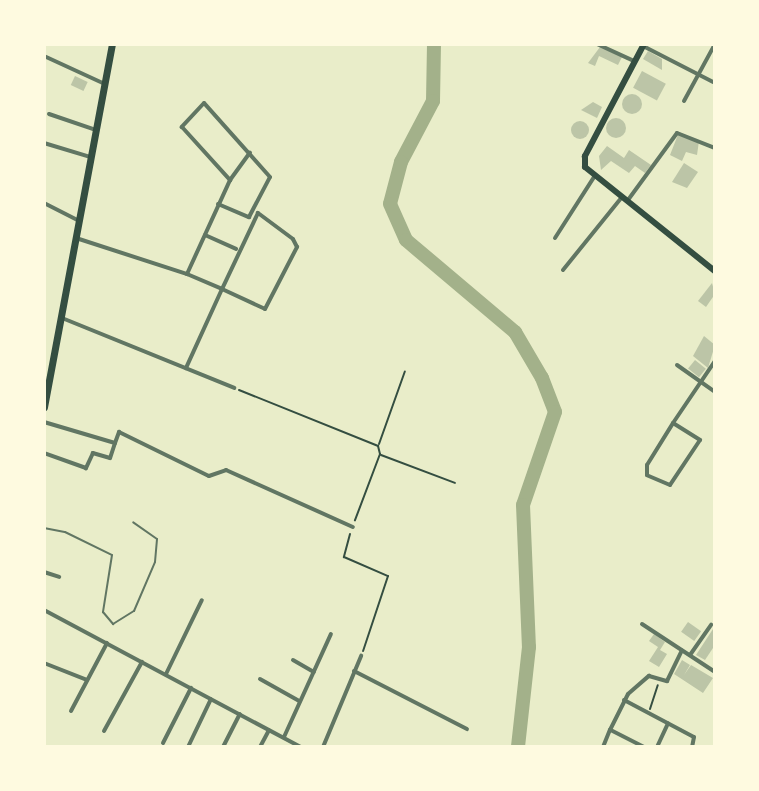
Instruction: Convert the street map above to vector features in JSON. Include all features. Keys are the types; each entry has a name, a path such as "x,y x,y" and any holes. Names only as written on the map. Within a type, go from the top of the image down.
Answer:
{"main road":[{"path":"44,407 112,44"},
{"path":"643,45 585,156 585,167 715,271"}],"street":[{"path":"597,44 634,61"},
{"path":"684,101 715,44"},
{"path":"643,45 715,83"},
{"path":"44,56 105,84"},
{"path":"218,204 251,216 270,177 207,102 183,122 230,180"},
{"path":"49,114 96,130"},
{"path":"563,270 677,133 715,148"},
{"path":"44,143 90,157"},
{"path":"187,274 230,180 250,151"},
{"path":"555,238 594,177"},
{"path":"44,203 78,220"},
{"path":"75,237 187,274 222,289 262,308 269,306 297,247 263,212 258,213 222,289 186,368"},
{"path":"205,235 236,249"},
{"path":"60,317 234,388"},
{"path":"673,423 700,440 670,485 646,471 673,423 715,361"},
{"path":"677,365 715,392"},
{"path":"44,422 115,443"},
{"path":"44,453 86,468 93,453 110,458 119,432 209,476 226,470 353,527"},
{"path":"44,572 59,577"},
{"path":"165,675 202,600"},
{"path":"44,610 301,747"},
{"path":"642,624 715,672"},
{"path":"690,655 711,625"},
{"path":"284,738 331,634"},
{"path":"71,711 107,643"},
{"path":"603,747 624,700 646,678 667,681 682,650"},
{"path":"330,747 324,746 361,656"},
{"path":"293,660 314,672"},
{"path":"104,731 142,662"},
{"path":"44,663 87,680"},
{"path":"354,671 467,729"},
{"path":"260,679 300,701"},
{"path":"163,743 191,688"},
{"path":"188,747 211,699"},
{"path":"624,700 694,737 692,747"},
{"path":"223,747 240,714"},
{"path":"657,747 668,723"},
{"path":"260,747 269,730"},
{"path":"610,730 644,747"}],"lane":[{"path":"44,528 65,532 112,555 103,612 113,624 134,611 155,562 157,539 133,522"}],"path":[{"path":"361,656 388,576 344,557 405,371"},
{"path":"234,388 378,446"},
{"path":"380,454 455,483"},
{"path":"648,713 660,680"}],"building":[{"path":"600,47 622,57 618,65 599,56 595,66 588,63"},
{"path":"648,51 662,59 662,70 643,59"},
{"path":"642,71 666,84 657,100 633,88"},
{"path":"75,76 88,82 83,91 71,85"},
{"path":"628,94 636,94 642,104 636,114 628,114 622,108 622,100"},
{"path":"593,102 602,107 597,118 581,110"},
{"path":"616,118 623,121 626,128 623,135 616,138 609,135 606,128 609,121"},
{"path":"580,121 589,130 580,139 571,130"},
{"path":"679,132 699,141 697,155 686,152 682,161 670,155"},
{"path":"607,146 624,158 629,150 651,165 645,173 635,166 629,173 611,161 601,170 599,156"},
{"path":"684,163 698,172 687,188 672,182"},
{"path":"712,283 715,294 706,307 698,301"},
{"path":"704,336 715,345 708,368 693,356"},
{"path":"695,360 706,369 699,377 688,369"},
{"path":"688,622 701,631 694,641 681,632"},
{"path":"713,629 715,645 705,660 696,655"},
{"path":"654,634 665,642 660,650 667,654 659,667 649,661 658,647 649,641"},
{"path":"682,660 690,665 684,675 691,665 713,678 703,693 674,674"}],"waterway":[{"path":"434,44 433,101 401,162 390,204 406,240 515,332 542,378 555,412 523,505 529,647 518,747"}]}
